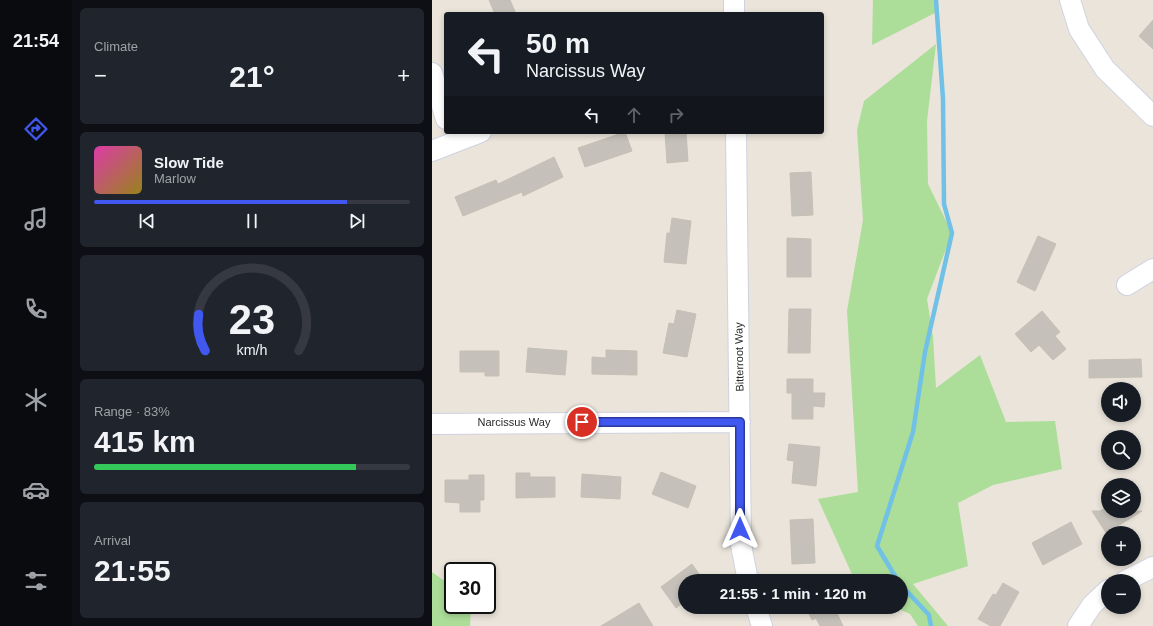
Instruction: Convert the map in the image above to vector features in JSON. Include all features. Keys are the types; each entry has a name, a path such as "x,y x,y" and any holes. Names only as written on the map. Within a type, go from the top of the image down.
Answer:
{"street":[{"path":"734,0 734,12"},
{"path":"1070,0 1079,29 1105,69 1153,116"},
{"path":"432,74 444,113"},
{"path":"432,151 452,137 469,134"},
{"name":"Bitterroot Way","path":"736,134 741,544 747,574"},
{"path":"1127,285 1153,269"},
{"name":"Narcissus Way","path":"432,424 740,422"},
{"path":"1139,574 1153,567"},
{"path":"1078,626 1092,605 1101,597"}],"green space":[{"path":"873,0 936,0 937,12 872,45"},
{"path":"936,44 927,121 928,184 952,233 927,299 933,337 936,388 980,355 1006,422 1055,421 1062,469 993,485 958,503 968,566 913,584 948,626 918,626 908,613 908,574 852,574 818,499 858,492 847,311 863,220 857,130 864,101"},
{"path":"432,572 444,581 444,614 471,614 470,626 432,626"}],"building":[{"path":"489,0 510,0 515,12 494,12"},
{"path":"1153,20 1153,49 1139,36"},
{"path":"619,134 626,134 632,151 585,167 578,148"},
{"path":"665,134 686,134 688,161 667,163"},
{"path":"554,157 563,177 523,196 522,192 463,216 455,197 496,180 498,184"},
{"path":"811,172 813,215 792,216 790,173"},
{"path":"672,218 691,221 686,264 664,262 667,233 670,233"},
{"path":"1038,236 1056,244 1035,291 1017,282"},
{"path":"787,238 811,239 811,277 787,277"},
{"path":"789,309 811,309 810,353 788,353"},
{"path":"677,310 696,314 687,357 663,353 669,323 674,324"},
{"path":"1042,311 1060,332 1055,336 1066,349 1053,360 1039,345 1031,352 1015,334"},
{"path":"528,348 567,351 565,375 526,372"},
{"path":"606,350 637,351 637,375 592,374 592,357 606,358"},
{"path":"460,351 499,351 499,376 485,376 485,372 460,372"},
{"path":"1141,359 1142,377 1089,378 1089,360"},
{"path":"787,379 813,379 813,393 825,393 824,407 813,406 813,419 792,419 792,393 787,393"},
{"path":"789,444 820,447 816,486 792,483 794,461 787,460"},
{"path":"661,472 696,486 688,508 652,494"},
{"path":"516,473 530,473 530,477 555,477 555,497 516,498"},
{"path":"582,474 621,477 620,499 581,497"},
{"path":"469,475 484,475 484,500 480,500 480,512 460,512 460,503 445,502 445,480 469,480"},
{"path":"1092,511 1100,511 1101,518 1131,518 1118,526 1102,526"},
{"path":"813,519 815,563 792,564 790,520"},
{"path":"1071,522 1082,544 1043,565 1032,543"},
{"path":"692,564 699,574 679,574"},
{"path":"678,574 678,606 676,608 661,587"},
{"path":"1003,583 1019,592 1000,626 991,626 978,619 993,594 996,595"},
{"path":"639,603 653,626 601,626"},
{"path":"809,614 837,614 843,626 820,626 816,618 812,620"}],"waterway":[{"path":"894,574 877,546 913,432 925,352 952,233 944,204 943,99 936,0"},
{"path":"908,592 929,615 931,626"}],"route":[{"path":"582,422 740,422 740,529"}]}
